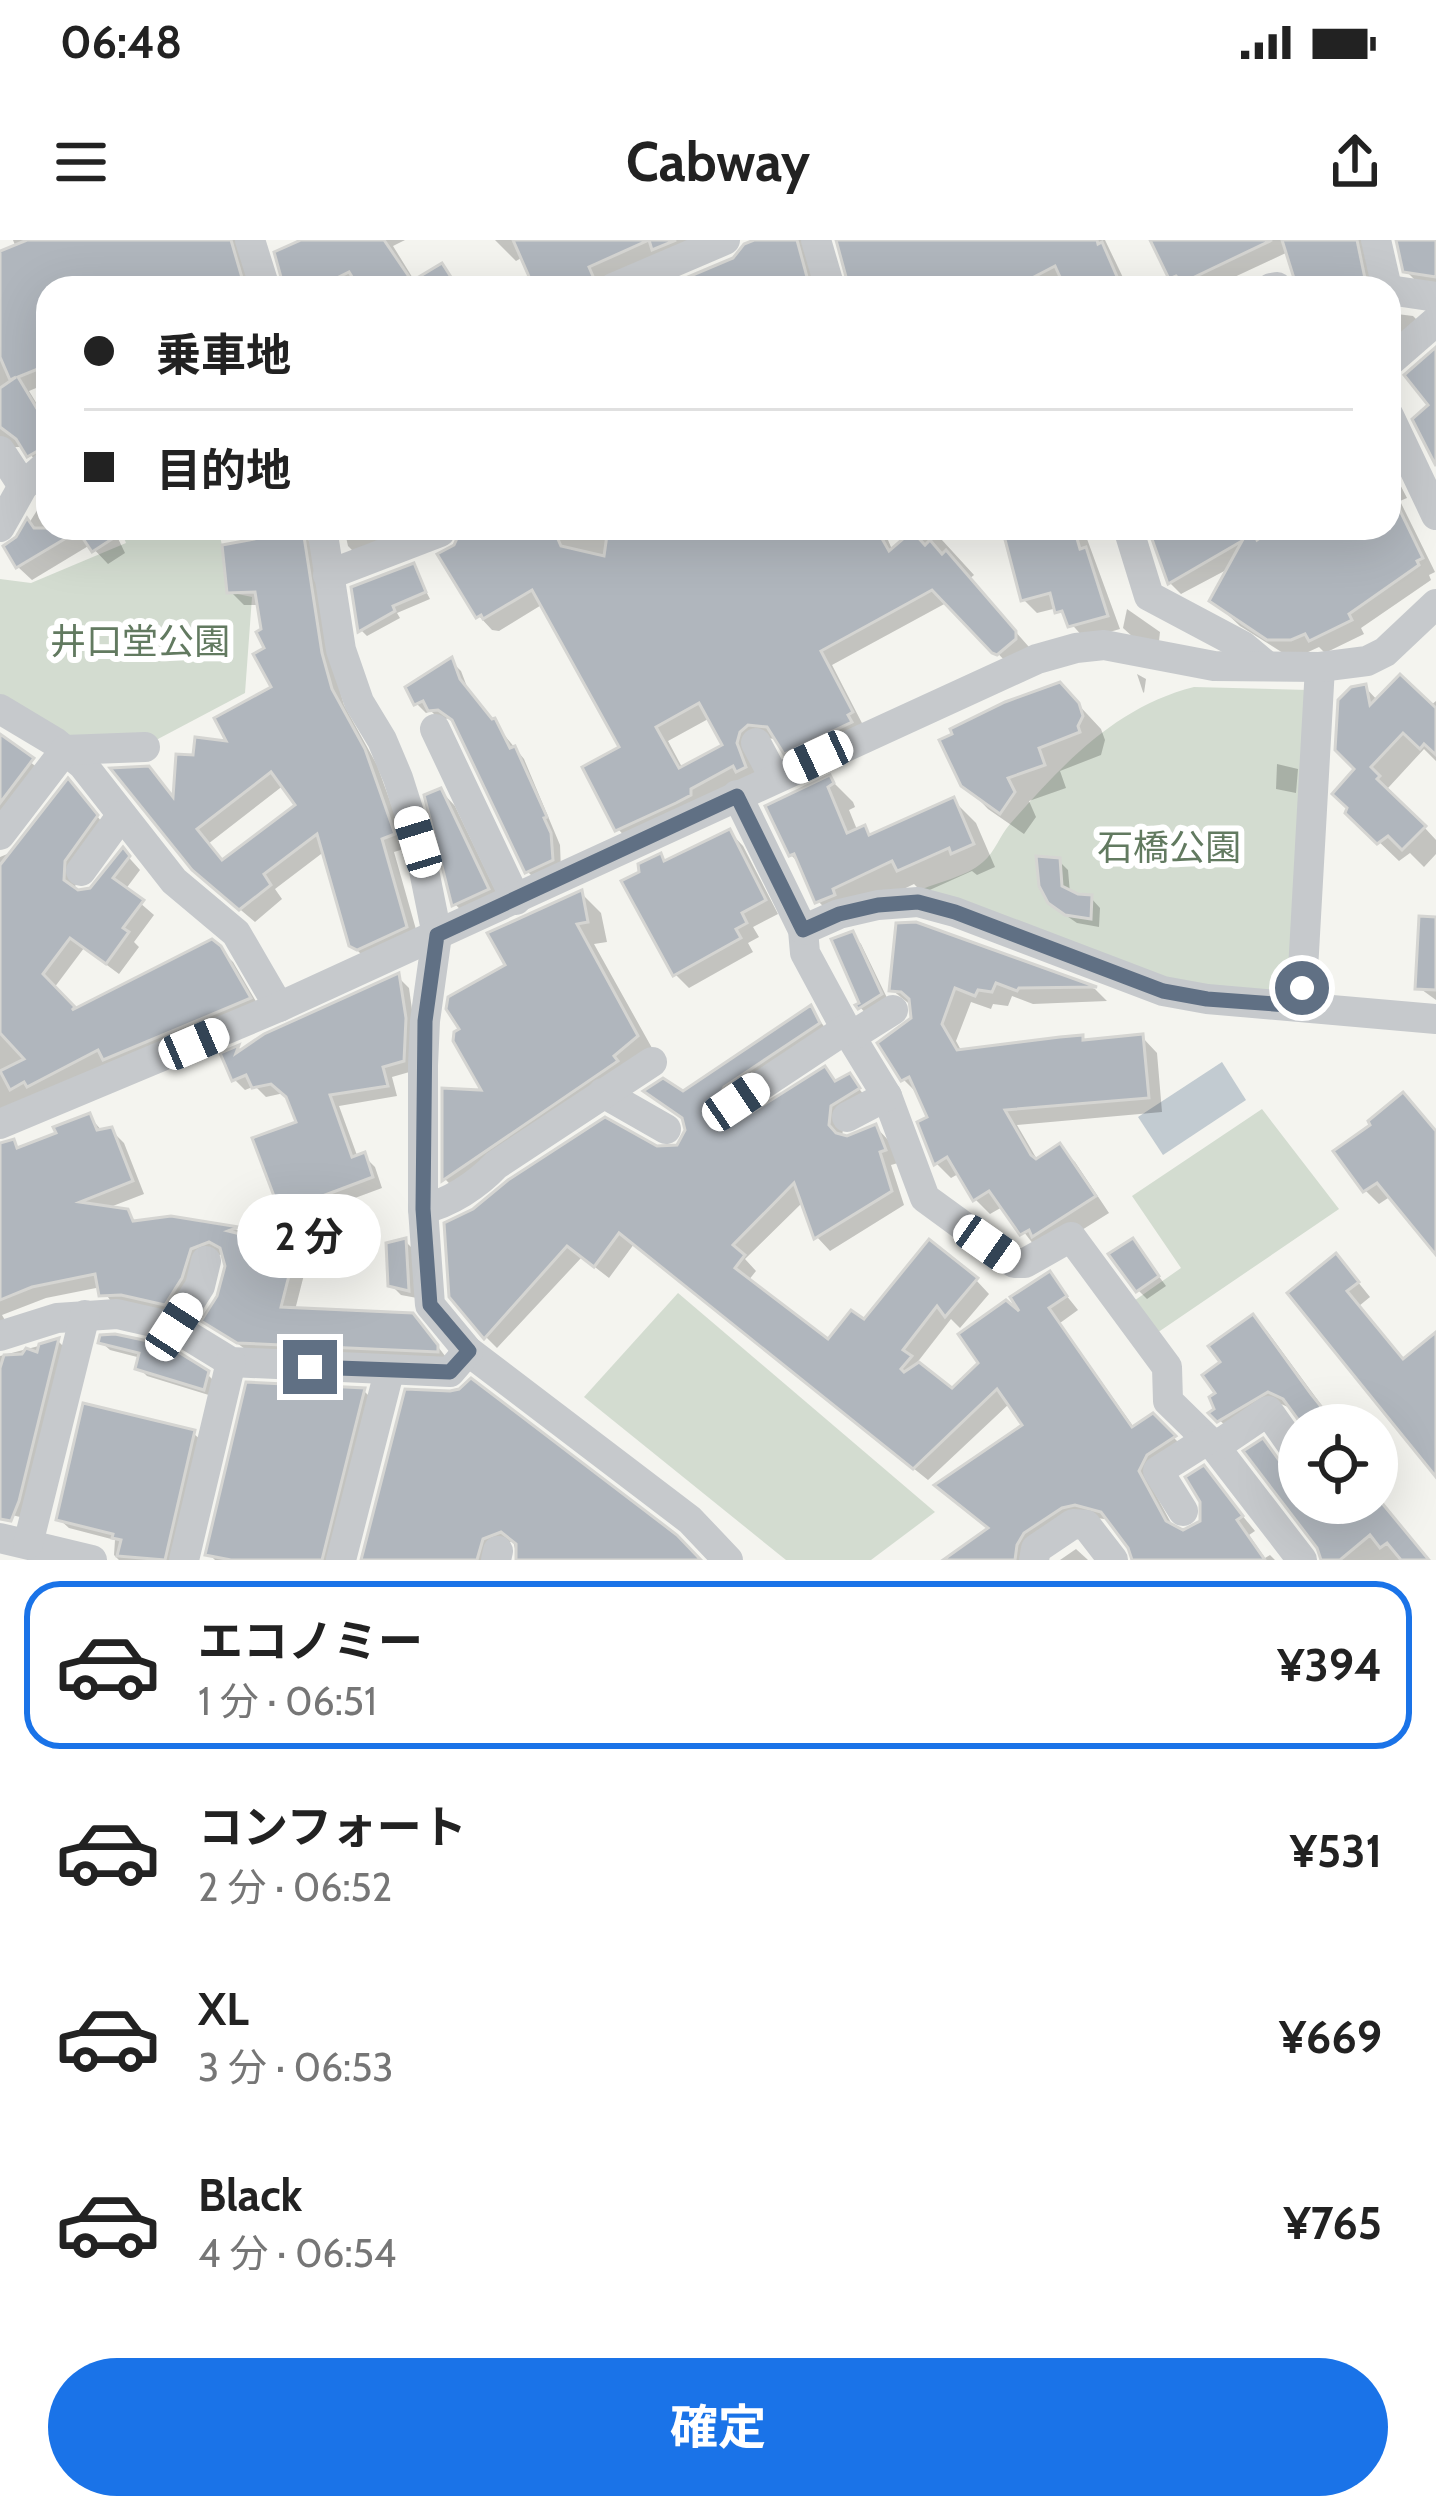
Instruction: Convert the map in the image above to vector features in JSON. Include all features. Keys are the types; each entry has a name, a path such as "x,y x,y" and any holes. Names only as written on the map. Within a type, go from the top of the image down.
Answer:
{"street":[{"path":"250,240 261,276"},
{"path":"658,276 725,240"},
{"path":"816,240 826,276"},
{"path":"1376,240 1385,276"},
{"path":"1401,291 1436,298"},
{"path":"1401,352 1436,321"},
{"path":"1401,435 1429,480 1436,514"},
{"path":"0,451 23,486"},
{"path":"0,527 23,486 36,475"},
{"path":"324,540 341,650 359,702 398,778 418,842 437,935 425,1021 423,1209 430,1305 469,1351 690,1520 728,1560"},
{"path":"328,575 419,540"},
{"path":"1132,540 1149,596 1243,646 1267,666"},
{"path":"0,1124 279,1007 992,677 1076,648 1104,645 1214,666 1320,667 1367,662 1385,652 1436,604"},
{"path":"1301,1006 1320,667"},
{"path":"0,709 82,765 174,880 236,933 279,1007"},
{"path":"435,729 465,767 516,900"},
{"path":"756,743 774,777"},
{"path":"65,750 145,747"},
{"path":"0,835 65,750"},
{"path":"737,796 803,930 806,953 887,1096 926,1198 1014,1263 1025,1263 1071,1237 1167,1367 1168,1401 1211,1443 1302,1560"},
{"path":"81,871 121,816"},
{"path":"803,930 839,914 918,902 1163,991 1436,1019"},
{"path":"736,1102 893,1010"},
{"path":"423,1209 439,1205 484,1177 652,1062"},
{"path":"603,1094 666,1130"},
{"path":"847,1118 887,1096"},
{"path":"174,1327 200,1286 206,1261"},
{"path":"0,1336 57,1318 117,1314 174,1327 230,1363 450,1372 469,1351"},
{"path":"85,1315 14,1541 92,1560"},
{"path":"184,1560 230,1363"},
{"path":"341,1560 389,1372"},
{"path":"1183,1511 1157,1472 1268,1411 1278,1425"},
{"path":"1034,1560 1036,1549 1073,1524 1086,1526 1113,1560"}],"green space":[{"name":"井口堂公園","path":"221,540 233,593 252,597 245,693 158,739 79,741 0,698 0,579 31,583 126,543"},
{"name":"石橋公園","path":"1194,687 1309,690 1295,980 1283,998 1163,984 916,892 983,862 1050,781 1115,724 1166,696"},
{"path":"1262,1109 1339,1209 1154,1335 1131,1303 1181,1268 1132,1196"},
{"path":"678,1293 935,1512 871,1560 786,1560 584,1397"}],"shaded area":[{"path":"1222,1062 1246,1100 1163,1155 1138,1117"}],"building":[{"path":"27,240 231,240 242,276 36,276 36,370 18,377 36,407 36,452 27,457 16,439 0,427 0,388 16,377 10,380 0,357 0,251"},
{"path":"301,240 384,240 409,276 352,276 349,272 281,276 274,252"},
{"path":"513,240 649,240 589,267 593,276 529,276"},
{"path":"649,240 676,240 652,250"},
{"path":"797,240 807,276 690,276 733,258 744,244"},
{"path":"836,240 1097,240 1117,276 1060,276 1055,266 1036,276 846,276"},
{"path":"1150,240 1272,240 1197,276 1168,276"},
{"path":"1282,240 1357,240 1364,276 1293,276"},
{"path":"1396,240 1436,240 1436,277 1403,272"},
{"path":"442,263 450,276 420,276"},
{"path":"1436,347 1436,466 1412,419 1428,405 1404,375"},
{"path":"1401,513 1423,558 1349,614 1352,620 1309,641 1305,634 1291,640 1267,640 1209,601 1242,541 1168,584 1152,540 1401,540"},
{"path":"27,518 36,528 36,540 63,540 16,568 3,546 16,537"},
{"path":"84,540 110,540 92,552"},
{"path":"305,540 332,689 365,749 395,834 382,839 407,927 357,950 349,946 317,834 264,874 271,885 239,910 192,870 110,768 149,766 173,797 176,754 193,755 195,737 226,741 214,718 271,687 253,654 264,648 256,632 261,629 255,592 227,593 222,545","holes":["271,772 295,805 222,860 197,829"]},
{"path":"456,540 558,540 561,546 604,556 606,540 883,540 889,551 902,540 920,540 925,545 930,540 942,554 946,550 1016,631 1016,639 997,655 992,653 932,590 821,651 853,712 848,715 852,722 784,754 767,727 748,725 737,743 746,767 736,772 733,766 691,789 691,795 615,831 582,767 619,747 532,590 483,619 481,615 476,618 437,554","holes":["699,703 722,745 679,768 656,727"]},
{"path":"1005,540 1077,540 1080,549 1086,547 1108,616 1068,627 1062,611 1055,613 1050,593 1021,601"},
{"path":"414,563 426,592 393,606 395,611 358,632 351,587"},
{"path":"452,657 460,679 495,718 510,748 515,746 547,817 553,860 525,873 452,720 438,710 428,711 423,701 414,705 405,687"},
{"path":"1400,674 1436,708 1436,755 1424,744 1420,749 1403,733 1371,767 1380,776 1377,779 1426,826 1402,850 1388,836 1377,844 1332,794 1354,769 1335,750 1338,700 1351,687 1366,684 1370,705"},
{"path":"1060,682 1079,703 1080,732 1039,748 1045,765 1008,778 1015,792 1000,814 961,786 939,740 952,734 950,729 1005,702"},
{"path":"0,734 34,758 0,803"},
{"path":"830,775 834,783 828,787 847,833 865,825 869,835 954,797 974,844 951,854 949,848 897,871 892,861 833,889 835,895 815,903 794,854 789,856 765,806"},
{"path":"68,778 98,815 65,861 64,880 78,890 90,888 123,847 130,856 113,878 144,900 123,928 129,932 106,964 70,938 43,974 75,1007 72,1010 212,939 221,946 251,998 103,1060 98,1050 27,1087 24,1082 10,1090 0,1071 24,1059 0,1033 0,865"},
{"path":"441,788 489,889 452,906 424,795"},
{"path":"730,829 766,900 742,913 747,923 736,929 741,938 673,976 621,881 639,872 638,864 661,853 664,861"},
{"path":"1036,856 1060,858 1062,886 1092,895 1091,919 1065,915 1048,903 1039,886"},
{"path":"582,890 588,922 577,924 638,1036 614,1056 618,1061 442,1181 442,1088 481,1090 453,1041 459,1029 446,1009 448,997 505,965 487,933"},
{"path":"1419,916 1436,917 1436,990 1415,989"},
{"path":"916,922 1097,987 1017,991 996,983 992,992 978,990 975,996 955,988 942,1024 957,1050 1083,1035 1083,1040 1143,1034 1149,1098 1005,1110 1031,1155 1036,1159 1060,1143 1096,1196 1032,1237 1029,1230 1020,1235 989,1191 973,1201 947,1157 934,1165 917,1122 927,1117 909,1077 901,1081 877,1043 911,1018 909,999 889,991 896,923"},
{"path":"853,931 882,994 858,1009 831,939"},
{"path":"399,973 406,1018 404,1061 383,1067 388,1086 330,1095 352,1157 365,1152 373,1177 280,1212 252,1138 296,1122 286,1097 271,1084 252,1088 246,1075 232,1081 220,1053 239,1045 236,1053 264,1034"},
{"path":"811,1005 820,1023 724,1087 717,1102 719,1112 738,1121 825,1066 835,1081 850,1073 860,1088 831,1106 829,1125 847,1136 876,1124 886,1150 880,1152 892,1191 814,1239 794,1183 733,1245 745,1255 735,1268 828,1339 851,1310 864,1319 929,1239 978,1278 945,1317 937,1306 903,1350 912,1356 901,1369 904,1372 919,1362 952,1388 978,1363 958,1334 1006,1300 1019,1311 1010,1297 1050,1271 1067,1296 1049,1308 1132,1427 1153,1413 1176,1436 1147,1455 1139,1471 1166,1521 1183,1530 1200,1521 1200,1502 1185,1477 1204,1465 1243,1516 1237,1520 1265,1560 1132,1560 1101,1512 1075,1505 1062,1508 1024,1533 1015,1560 943,1560 988,1528 934,1485 1022,1425 997,1389 913,1469 619,1233 594,1267 567,1246 484,1339 449,1297 444,1223 473,1209 508,1180 605,1117 657,1146 677,1145 685,1130 682,1118 643,1091 663,1078 683,1091"},
{"path":"1403,1092 1436,1131 1436,1255 1377,1183 1363,1192 1333,1151 1370,1125 1368,1121"},
{"path":"90,1113 97,1130 112,1127 133,1181 80,1202 128,1209 133,1221 171,1216 239,1227 228,1231 296,1248 281,1307 413,1313 438,1345 438,1352 237,1343 201,1321 217,1296 225,1266 220,1248 209,1242 191,1249 182,1278 165,1305 121,1295 99,1296 95,1274 32,1287 0,1300 0,1143 14,1139 17,1148"},
{"path":"406,1238 409,1291 388,1286 386,1243"},
{"path":"1133,1238 1159,1276 1136,1292 1108,1254"},
{"path":"1336,1253 1359,1282 1347,1291 1403,1359 1436,1332 1436,1477 1398,1430 1398,1404 1377,1404 1287,1293"},
{"path":"1253,1314 1319,1404 1287,1404 1268,1392 1217,1422 1208,1413 1214,1409 1209,1397 1215,1393 1202,1375 1220,1362 1208,1346"},
{"path":"100,1335 167,1345 209,1371 204,1390 135,1369 139,1353 98,1343"},
{"path":"59,1338 19,1501 11,1521 0,1519 0,1368 4,1355 22,1354 26,1348 37,1352 39,1344"},
{"path":"471,1378 677,1535 701,1560 516,1560 516,1544 501,1532 483,1539 477,1560 361,1560 405,1389 450,1391"},
{"path":"246,1382 365,1388 322,1560 231,1560 205,1555"},
{"path":"83,1403 195,1430 165,1560 117,1556 121,1540 112,1538 113,1534 56,1520"},
{"path":"1263,1438 1278,1459 1278,1497 1243,1451"},
{"path":"1398,1522 1429,1560 1401,1560 1387,1543 1380,1548 1370,1535 1340,1560 1321,1560 1299,1524"}],"route":[{"path":"310,1367 450,1372 469,1351 430,1305 423,1209 423,1097 425,1021 437,935 737,796 803,930 839,914 918,902 1163,991 1301,1006 1302,988"}]}
